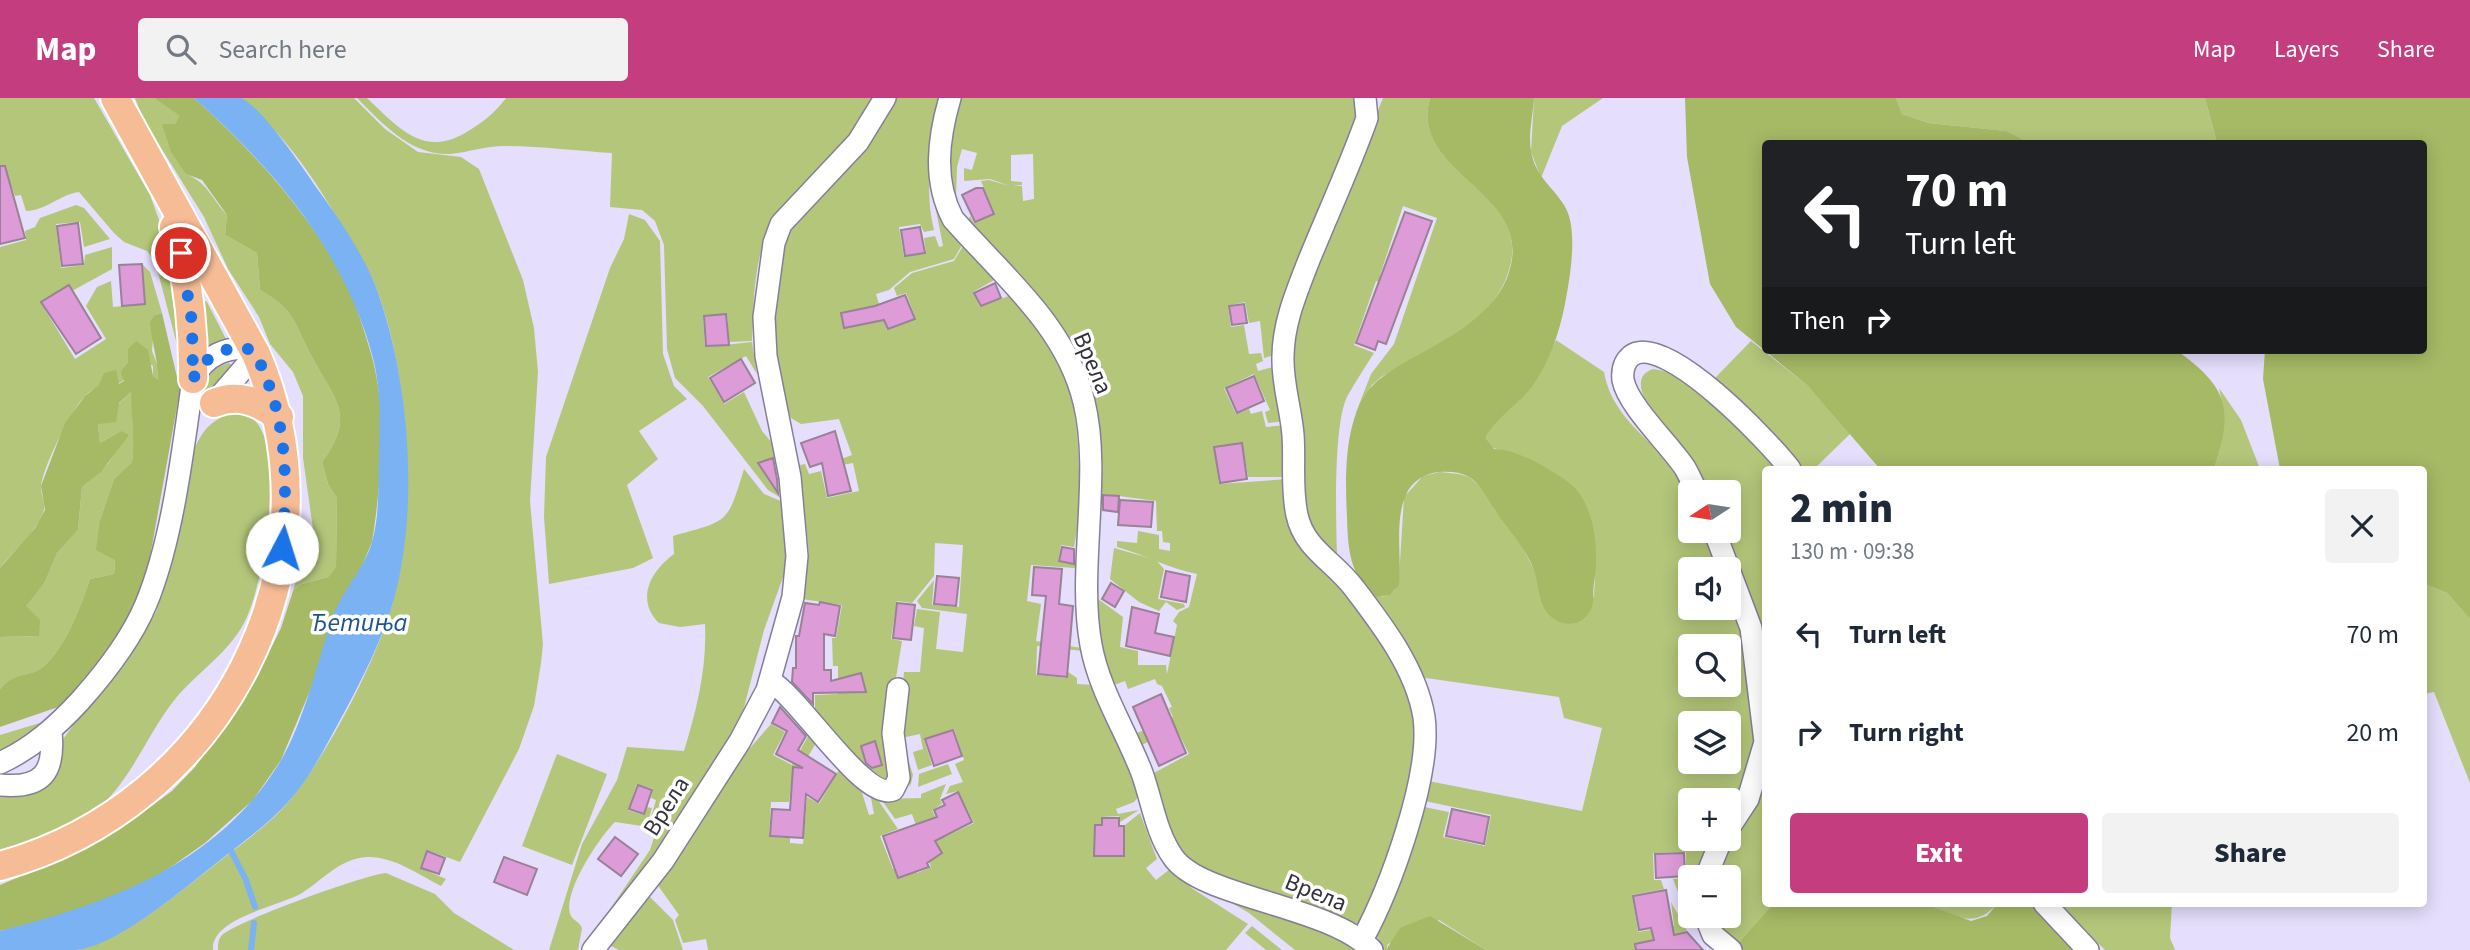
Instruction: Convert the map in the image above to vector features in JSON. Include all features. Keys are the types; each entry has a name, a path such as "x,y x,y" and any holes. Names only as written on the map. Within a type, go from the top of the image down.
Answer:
{"main road":[{"path":"0,866 67,842 123,811 172,769 233,690 260,633 277,574 286,500 279,417 255,352 115,98"},
{"path":"166,190 187,279 193,335 193,379"},
{"path":"215,403 230,398 252,401 279,417"}],"street":[{"name":"Врела","path":"593,950 663,861 740,741 770,681 793,597 797,556 790,477 766,356 764,317 769,268 781,224 858,142 884,98"},
{"name":"Врела","path":"950,98 940,142 939,173 945,204 961,228 1031,303 1061,346 1084,402 1089,460 1091,646 1100,675 1142,774 1164,840 1175,860 1195,875 1324,921 1367,945 1406,825 1423,750 1424,716 1403,658 1345,575 1313,550 1303,532 1295,504 1292,422 1283,355 1296,294 1367,118 1365,98"},
{"path":"0,764 51,732 96,683 120,651 145,607 158,571 184,445 193,379 198,369 213,356 230,349 255,352"},
{"path":"1691,480 1627,390 1623,380 1625,363 1636,353 1646,351 1660,354 1680,365 1707,386 1787,466"},
{"path":"184,445 199,417 215,403 255,352"},
{"path":"1719,543 1751,628 1762,718"},
{"path":"770,681 792,697 844,759 878,790 886,793 893,790 899,778 893,733 898,689"},
{"path":"0,785 31,783 46,773 52,761 51,732"},
{"path":"1741,810 1748,799 1762,752"},
{"path":"2048,907 2088,950"},
{"path":"1710,928 1713,935 1731,950"}],"green space":[{"path":"0,98 94,98 150,195 173,258 180,356 155,261 147,251 124,242 79,192 26,211 21,195 15,196 11,185 0,187"},
{"path":"135,98 154,98 181,116 175,124 163,124 186,174 204,186 227,215 225,235 257,253 260,290 281,304 292,318 338,407 339,431 322,462 328,484 337,498 336,567 328,577 302,584 293,591 299,570 309,552 313,529 303,458 303,396 293,372 270,344 259,317 228,269 204,217 143,119"},
{"path":"154,98 194,98 244,146 290,198 341,272 369,346 380,401 380,473 372,542 281,760 253,800 205,843 151,881 72,913 0,931 0,885 71,855 120,829 172,791 195,767 260,670 281,628 293,591 302,584 328,577 336,567 337,498 328,484 322,462 339,431 340,418 334,395 292,318 281,304 260,290 257,253 225,235 227,215 202,180 186,174 171,152 162,124 175,124 180,116"},
{"path":"240,98 354,98 385,129 418,152 461,157 479,169 523,280 534,328 538,372 530,501 543,644 534,706 519,749 460,862 427,850 420,868 446,879 441,886 386,859 367,857 340,866 292,898 234,921 215,939 213,950 77,950 113,936 162,906 262,828 291,799 321,756 365,675 387,621 401,562 406,523 406,438 395,353 385,314 367,267 311,176 271,126"},
{"path":"357,98 367,98 411,135 436,142 450,140 465,133 482,122 506,98 874,98 843,143 774,219 758,263 752,341 729,342 727,314 703,316 705,347 752,342 757,374 746,356 708,377 724,404 744,392 762,431 773,444 776,457 759,463 781,498 768,490 703,406 675,378 667,349 664,245 655,221 642,210 610,207 612,153 504,146 451,154 423,150 399,136"},
{"path":"894,98 941,98 929,181 934,230 924,232 920,224 899,227 904,257 926,253 924,238 935,236 939,247 943,246 935,205 962,245 954,259 910,272 889,290 876,294 887,330 916,319 906,293 897,296 894,288 912,273 954,261 963,246 996,279 973,292 980,307 1011,295 1044,335 1056,355 1071,397 1078,444 1079,481 1074,547 1061,545 1058,561 1075,565 1075,568 1031,565 1027,601 1041,604 1036,641 1082,648 1083,651 1037,646 1036,675 1067,678 1068,672 1077,678 1077,684 1094,685 1133,775 1138,797 1134,802 1116,809 1118,814 1139,810 1120,822 1119,816 1101,817 1101,824 1094,824 1094,856 1124,857 1125,825 1140,813 1157,859 1146,868 1156,880 1170,869 1193,889 1248,924 1226,950 708,950 706,939 683,943 675,920 679,915 657,884 730,771 771,724 785,732 773,755 792,765 812,729 819,738 791,785 789,802 771,802 769,837 790,838 790,843 803,844 807,797 819,804 843,763 857,777 869,815 874,814 869,787 898,829 880,836 893,869 912,862 917,873 931,867 912,814 895,819 881,799 921,798 921,794 946,784 940,799 942,804 932,810 945,837 974,823 958,791 946,794 950,786 963,782 955,764 964,760 954,729 924,739 932,765 918,770 913,752 923,749 920,734 901,738 913,775 910,787 898,729 904,672 920,672 924,628 914,626 917,609 940,612 936,649 963,652 967,614 922,608 917,601 934,580 932,605 959,607 963,545 935,543 934,576 912,603 897,601 891,639 902,641 895,684 895,770 884,788 815,715 815,695 838,694 838,666 833,666 832,638 836,638 842,605 802,599 809,554 800,465 805,464 809,474 821,471 827,498 859,491 853,463 826,468 825,465 852,455 839,419 801,424 791,418 778,372 775,348 773,324 776,275 789,229"},
{"path":"959,98 1360,98 1362,102 1279,354 1264,358 1260,321 1249,323 1245,302 1228,306 1231,327 1244,325 1249,354 1261,353 1263,361 1256,364 1258,371 1273,367 1287,421 1268,423 1265,412 1270,410 1254,374 1224,388 1236,414 1249,409 1251,414 1262,411 1266,427 1287,425 1288,477 1248,477 1242,442 1214,447 1219,484 1289,479 1288,490 1415,697 1415,759 1393,853 1362,925 1207,871 1184,852 1170,830 1152,774 1189,754 1176,728 1140,746 1135,734 1173,717 1169,708 1172,707 1162,686 1157,684 1155,679 1128,689 1125,681 1114,685 1100,646 1098,599 1123,617 1120,647 1138,651 1138,665 1166,665 1167,674 1177,625 1173,621 1179,612 1189,607 1197,574 1117,547 1117,541 1137,543 1138,531 1159,535 1159,549 1170,551 1170,543 1163,542 1162,531 1157,531 1156,501 1097,493 1093,399 968,221 970,216 974,223 995,214 981,181 989,180 1010,186 990,179 964,181 964,168 972,170 977,153 962,149 957,167 956,199 948,176 948,163","holes":["1033,154 1034,199 1023,201 1022,186 1012,186 1022,185 1022,182 1011,181 1011,155"]},
{"path":"1383,98 1430,98 1428,124 1437,146 1452,165 1489,200 1504,220 1512,242 1507,276 1486,310 1446,341 1381,377 1372,385 1355,415 1371,374 1394,344 1437,218 1403,206 1380,275 1392,280 1390,286 1376,281 1354,345 1374,353 1343,408 1336,472 1337,554 1321,545 1306,515 1293,378 1293,322"},
{"path":"1430,98 1534,98 1530,138 1533,160 1569,215 1571,267 1563,315 1552,348 1531,388 1498,421 1486,439 1494,449 1524,457 1560,476 1574,487 1587,508 1596,546 1592,607 1583,619 1572,624 1559,622 1548,614 1525,552 1480,487 1468,476 1460,473 1429,474 1415,482 1408,490 1400,516 1399,585 1390,595 1377,597 1368,589 1355,571 1352,561 1347,529 1346,481 1349,442 1359,405 1381,378 1462,329 1488,306 1507,278 1513,248 1506,224 1492,203 1438,148 1428,125"},
{"path":"1534,98 1603,98 1562,126 1541,178 1531,152"},
{"path":"1685,98 1896,98 1902,114 1929,123 2006,131 2024,140 1762,140 1762,348 1736,327 1710,284 1687,157"},
{"path":"1896,98 2205,98 2216,140 2024,140 2005,131 1929,123 1902,114"},
{"path":"2205,98 2470,98 2470,619 2447,593 2427,585 2427,466 2279,466 2263,379 2265,354 2427,354 2427,140 2216,140"},
{"path":"76,205 84,208 110,239 84,247 80,222 56,224 61,268 84,265 85,255 112,247 112,269 72,291 41,303 75,359 106,339 86,306 97,287 111,281 113,307 145,304 142,264 150,272 162,313 155,315 152,351 160,372 158,381 153,376 153,366 128,349 128,362 120,372 124,380 91,391 80,402 59,438 43,477 43,513 29,535 0,568 0,247 26,240 25,231 35,227 40,218"},
{"path":"629,214 645,220 660,241 663,354 674,386 687,399 639,431 658,459 627,485 653,558 633,568 549,584 544,517 546,457 610,268 624,239"},
{"path":"201,299 207,302 228,343 201,359"},
{"path":"162,313 180,390 148,568 136,602 111,646 61,706 0,727 0,689 12,679 38,670 51,659 71,626 90,579 114,574 115,560 96,550 100,520 114,479 132,462 131,392 119,403 116,422 98,424 100,443 121,431 129,435 101,472 82,487 78,530 57,553 45,582 26,606 40,620 39,636 0,637 0,568 35,528 45,510 41,486 65,423 85,396 99,385 104,373 116,370 119,384 124,381 120,372 128,362 128,349 136,341 148,350 153,376 158,380 150,322 155,315"},
{"path":"1556,340 1604,372 1619,409 1670,464 1681,480 1678,480 1678,543 1709,543 1715,557 1678,557 1678,620 1737,620 1740,634 1678,634 1678,697 1741,697 1741,636 1752,693 1754,750 1741,788 1678,788 1678,851 1705,851 1701,865 1686,865 1686,852 1653,853 1654,880 1661,880 1664,889 1632,895 1638,932 1674,926 1671,902 1678,915 1678,928 1685,928 1687,931 1653,939 1655,950 1486,950 1439,920 1388,944 1386,950 1382,950 1376,934 1419,806 1449,812 1443,837 1485,846 1491,815 1420,800 1423,780 1582,811 1602,728 1564,718 1559,697 1419,677 1369,591 1382,597 1395,590 1399,578 1404,497 1423,476 1440,472 1469,477 1486,491 1495,510 1518,538 1534,570 1545,608 1594,597 1595,575 1575,489 1525,457 1490,447 1486,439 1489,429 1531,387"},
{"path":"1751,341 1762,350 1762,354 1767,354 1808,386 1851,433 1817,466 1801,466 1715,378"},
{"path":"1769,354 2181,354 2207,376 2216,388 2222,400 2224,430 2215,466 1877,466 1808,386"},
{"path":"229,363 233,367 209,396 199,400 208,377 216,369"},
{"path":"1653,369 1685,382 1721,409 1775,466 1762,466 1762,637 1760,624 1741,574 1741,557 1734,557 1729,543 1741,543 1741,480 1701,480 1692,462 1653,414 1641,387 1643,376"},
{"path":"2219,388 2241,420 2259,466 2215,466 2223,429"},
{"path":"132,391 132,462 114,479 100,520 115,560 114,574 90,579 71,626 51,659 38,670 12,679 0,689 0,637 39,636 25,606 45,582 57,553 78,530 82,487 113,457 121,431 100,443 98,424"},
{"path":"232,413 248,416 256,422 265,438 269,462 270,490 264,552 244,623 230,643 176,698 125,778 104,803 68,828 0,854 0,791 24,793 74,724 129,658 156,612 169,574 193,453 203,433 212,423"},
{"path":"744,469 764,494 783,502 787,566 764,630 740,723 659,852 594,933 650,850 657,828 650,821 656,800 651,798 653,789 637,784 628,810 644,815 647,807 652,808 647,824 642,826 615,822 609,829 592,852 571,894 571,916 582,928 578,950 549,950 582,844 617,780 627,747 684,751 700,688 705,624 680,627 659,623 652,614 647,595 653,577 674,554 673,536 705,527 723,518 734,501"},
{"path":"1114,548 1156,560 1164,569 1158,599 1184,604 1185,607 1177,610 1166,602 1159,611 1139,602 1110,579"},
{"path":"2427,585 2447,593 2470,619 2470,783 2434,692 2427,693"},
{"path":"43,722 0,752 0,735"},
{"path":"557,754 607,774 572,865 522,846"},
{"path":"948,764 952,774 918,787 919,774"},
{"path":"1762,791 1762,907 1771,907 1739,945 1721,928 1741,928 1741,865 1721,865 1729,851 1741,851 1741,831"},
{"path":"386,873 435,894 454,913 514,950 218,950 222,935 232,928 328,890"},
{"path":"1673,879 1678,879 1678,892"},
{"path":"1218,895 1320,929 1360,950 1295,950 1249,913"},
{"path":"649,896 673,920 683,950 619,950 609,945"},
{"path":"1771,907 1933,907 1971,921 1987,916 1995,907 2035,907 2076,950 1733,950"},
{"path":"1932,907 1994,907 1980,917 1971,919"},
{"path":"2062,907 2172,907 2170,938 2175,950 2105,950"},
{"path":"1430,916 1486,950 1386,950 1400,928"},
{"path":"1252,926 1282,950 1266,950 1245,933"}],"water":[{"name":"Ђетиња","path":"194,98 241,98 259,113 292,153 340,221 374,282 396,356 407,439 407,522 394,599 372,656 326,745 298,790 272,818 167,902 110,939 76,950 0,950 0,931 81,907 158,874 193,853 226,828 255,797 289,746 336,609 364,562 375,531 379,394 376,370 361,319 325,248 303,215 252,154"}],"building":[{"path":"0,166 5,166 25,238 0,244"},
{"path":"976,188 983,188 994,214 975,222 962,195"},
{"path":"1405,212 1432,221 1386,344 1378,341 1375,350 1356,343"},
{"path":"78,223 83,264 62,266 57,226"},
{"path":"920,227 925,253 905,256 901,230"},
{"path":"142,264 145,304 122,306 119,265"},
{"path":"995,283 1001,298 981,306 974,293"},
{"path":"69,285 101,338 76,354 41,302"},
{"path":"905,295 915,319 888,329 884,320 844,328 841,313 875,306"},
{"path":"1244,304 1247,323 1232,325 1229,306"},
{"path":"726,314 729,345 706,346 704,316"},
{"path":"741,359 755,383 724,402 710,378"},
{"path":"1254,376 1264,401 1237,413 1226,388"},
{"path":"835,431 851,491 828,496 822,463 810,467 801,443"},
{"path":"1242,443 1247,479 1220,483 1214,447"},
{"path":"773,458 777,479 778,493 758,463"},
{"path":"1103,495 1119,496 1118,512 1103,510"},
{"path":"1120,500 1153,502 1151,527 1118,525"},
{"path":"1062,547 1074,549 1074,564 1059,561"},
{"path":"1034,567 1062,569 1059,604 1073,606 1067,677 1038,674 1046,596 1032,595"},
{"path":"1166,571 1190,576 1186,602 1161,597"},
{"path":"937,576 959,578 956,606 934,604"},
{"path":"1111,583 1124,591 1115,607 1102,599"},
{"path":"820,602 840,606 835,636 824,634 824,670 831,670 831,681 861,673 866,692 813,693 813,704 792,682 793,668 796,668 796,636 799,636 805,603 819,605"},
{"path":"897,603 915,605 911,640 893,638"},
{"path":"1132,607 1159,614 1155,633 1174,637 1170,656 1126,646"},
{"path":"1161,694 1186,753 1159,766 1133,707"},
{"path":"780,707 806,736 798,750 836,774 818,802 806,794 803,838 770,836 772,809 790,810 793,767 803,768 776,754 787,731 772,723"},
{"path":"953,730 962,756 934,766 925,739"},
{"path":"875,741 882,765 872,768 866,763 861,746"},
{"path":"638,785 652,790 644,814 629,809"},
{"path":"958,792 972,822 935,841 942,853 927,863 929,867 898,878 883,836 937,817 934,810 945,805 942,800"},
{"path":"1452,809 1489,817 1484,844 1446,836"},
{"path":"1102,818 1119,818 1119,826 1124,826 1124,856 1094,856 1095,825 1102,825"},
{"path":"615,837 638,854 621,876 598,859"},
{"path":"427,851 445,858 439,874 421,868"},
{"path":"1684,853 1685,865 1678,865 1678,876 1656,878 1655,854"},
{"path":"504,857 537,869 527,895 494,882"},
{"path":"1666,890 1674,935 1687,932 1703,950 1636,950 1635,944 1654,940 1651,928 1639,930 1633,896"}],"waterway":[{"path":"228,845 246,880 255,907"},
{"path":"251,950 254,923"}],"route":[{"path":"181,253 192,322 193,379 204,362 213,356 230,349 245,348 254,350 272,393 279,417 285,476 282,548"}]}
